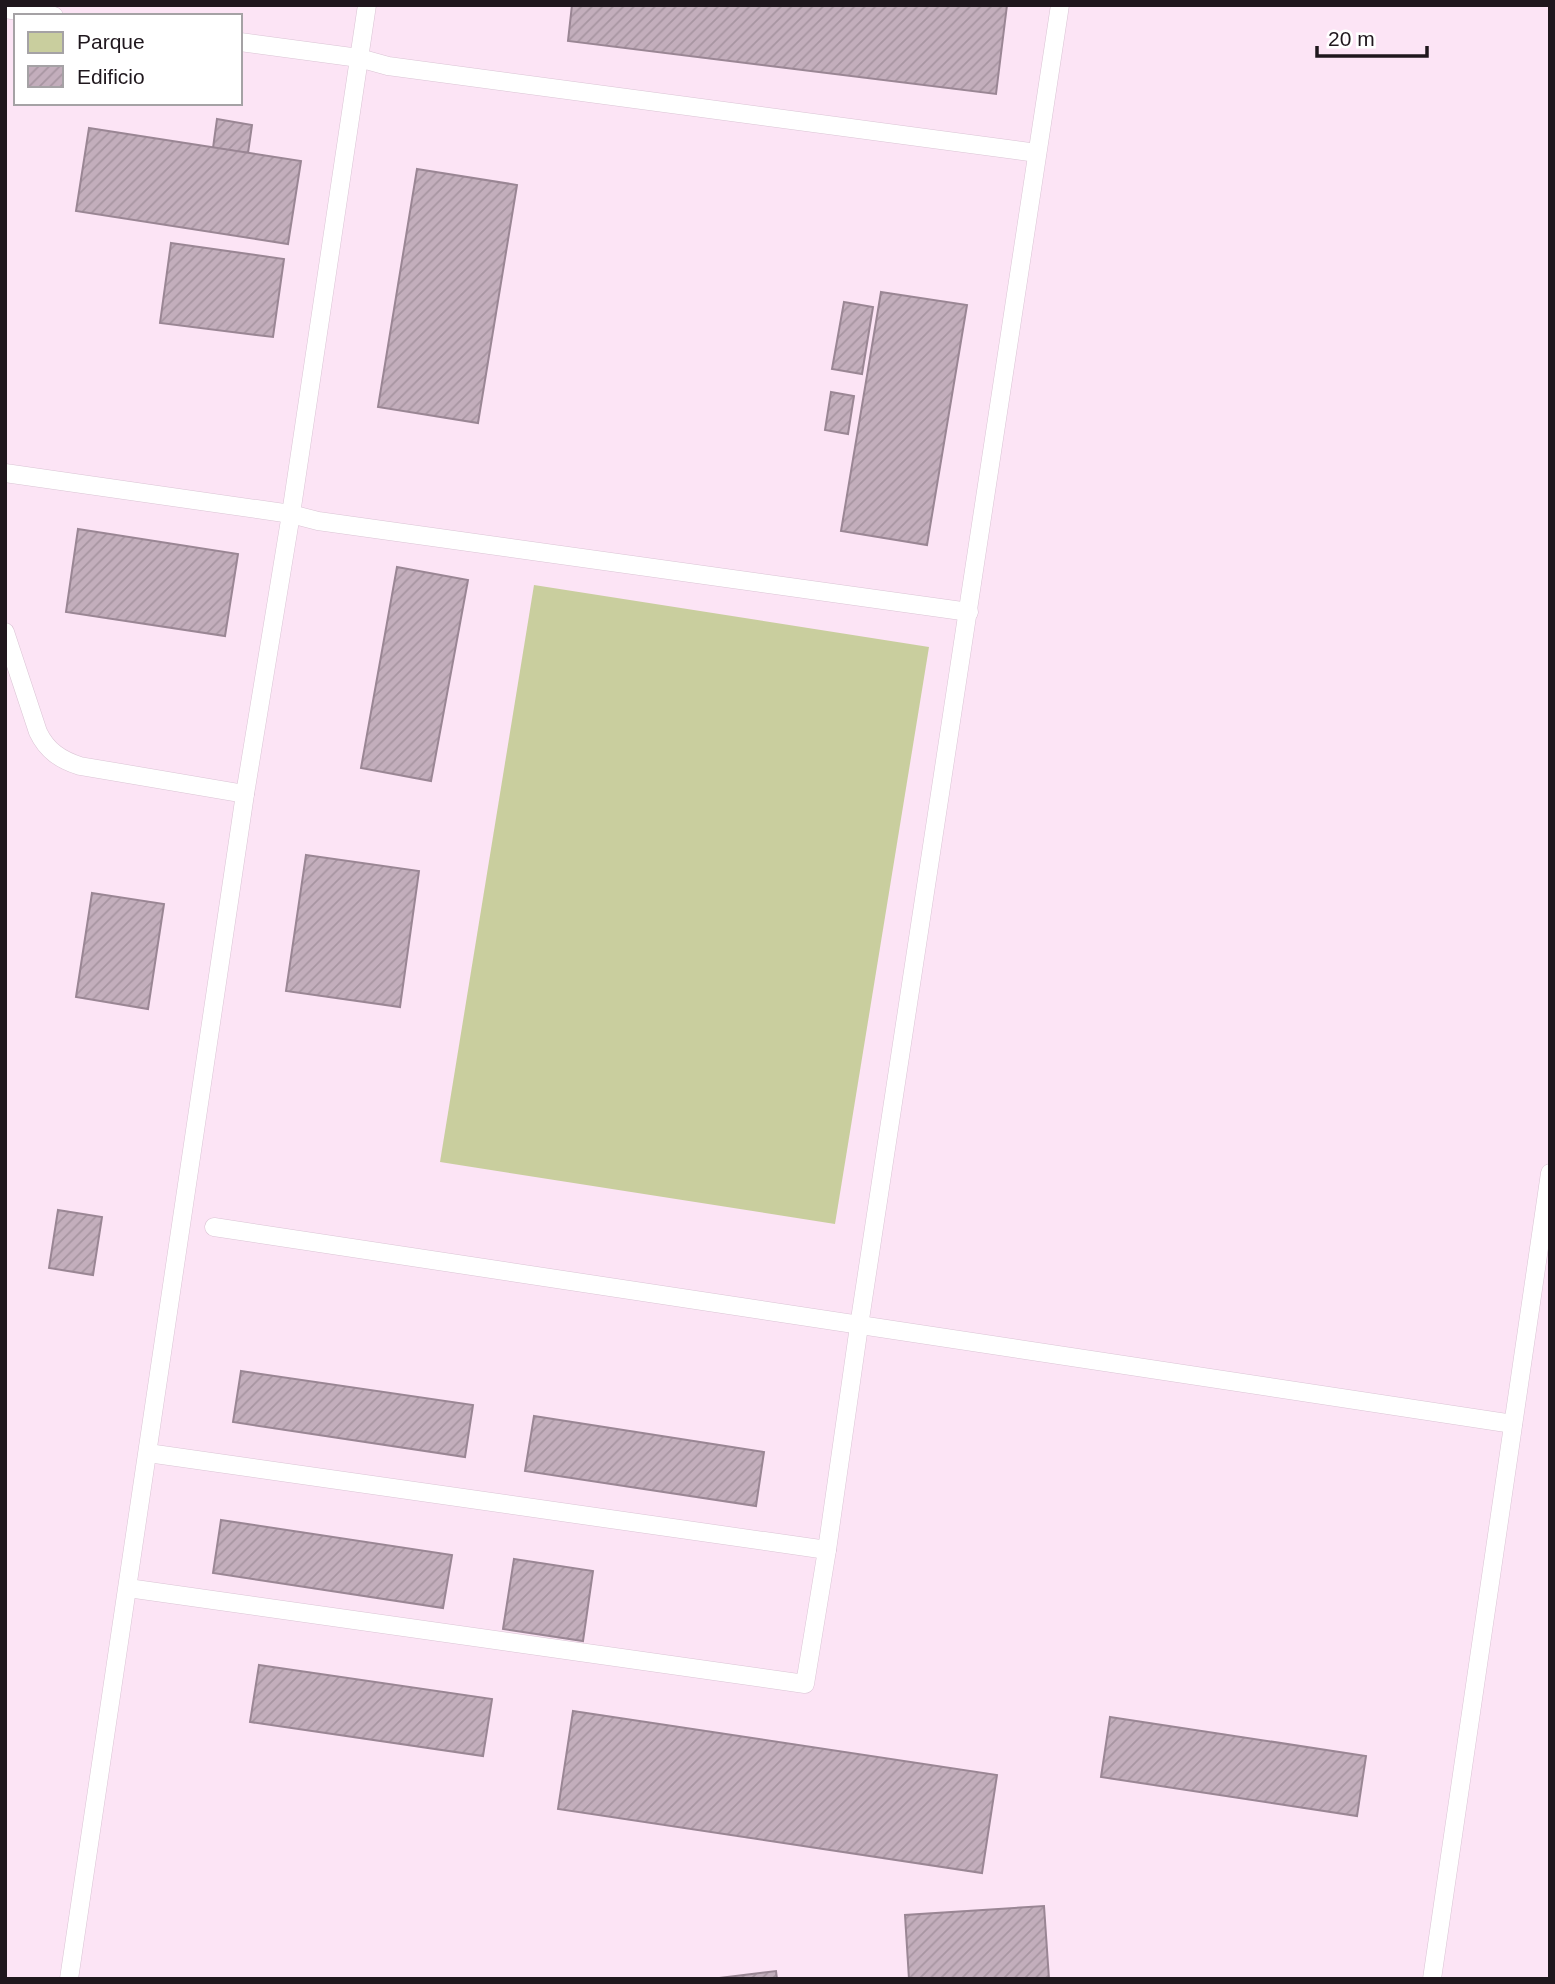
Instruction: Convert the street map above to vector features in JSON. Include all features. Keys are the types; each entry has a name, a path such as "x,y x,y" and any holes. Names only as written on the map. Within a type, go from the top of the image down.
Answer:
{"lane":[{"path":"69,1979 245,794 291,514 367,5"},
{"path":"128,1588 805,1684 1060,5"},
{"path":"5,9 40,14"},
{"path":"242,42 359,58 402,68 1037,153"},
{"path":"5,473 291,514 318,521 969,612"},
{"path":"5,632 43,743 65,761 80,766 245,794"},
{"path":"1432,1979 1550,1173"},
{"path":"214,1227 1513,1424"},
{"path":"148,1453 827,1550"}],"shaded area":[{"path":"5,5 1550,5 1550,1979 5,1979"}],"green space":[{"path":"534,585 929,647 835,1224 440,1162"}],"building":[{"path":"572,5 1007,5 996,94 568,41"},
{"path":"217,119 252,125 248,153 213,148"},
{"path":"89,128 301,161 288,244 76,211"},
{"path":"417,169 517,185 478,423 378,407"},
{"path":"171,243 284,259 273,337 160,323"},
{"path":"881,292 967,305 927,545 841,531"},
{"path":"844,302 873,307 862,374 832,369"},
{"path":"831,392 854,396 848,434 825,430"},
{"path":"78,529 238,554 225,636 66,612"},
{"path":"397,567 468,580 431,781 361,768"},
{"path":"306,855 419,871 400,1007 286,991"},
{"path":"92,893 164,904 148,1009 76,997"},
{"path":"58,1210 102,1217 93,1275 49,1268"},
{"path":"241,1371 473,1405 465,1457 233,1422"},
{"path":"534,1416 764,1452 756,1506 525,1471"},
{"path":"221,1520 452,1555 443,1608 213,1573"},
{"path":"514,1559 593,1571 583,1641 503,1629"},
{"path":"259,1665 492,1699 483,1756 250,1722"},
{"path":"573,1711 997,1775 982,1873 558,1809"},
{"path":"1110,1717 1366,1756 1357,1816 1101,1777"},
{"path":"1044,1906 1049,1979 909,1979 905,1915"},
{"path":"776,1971 777,1979 711,1979"}]}
